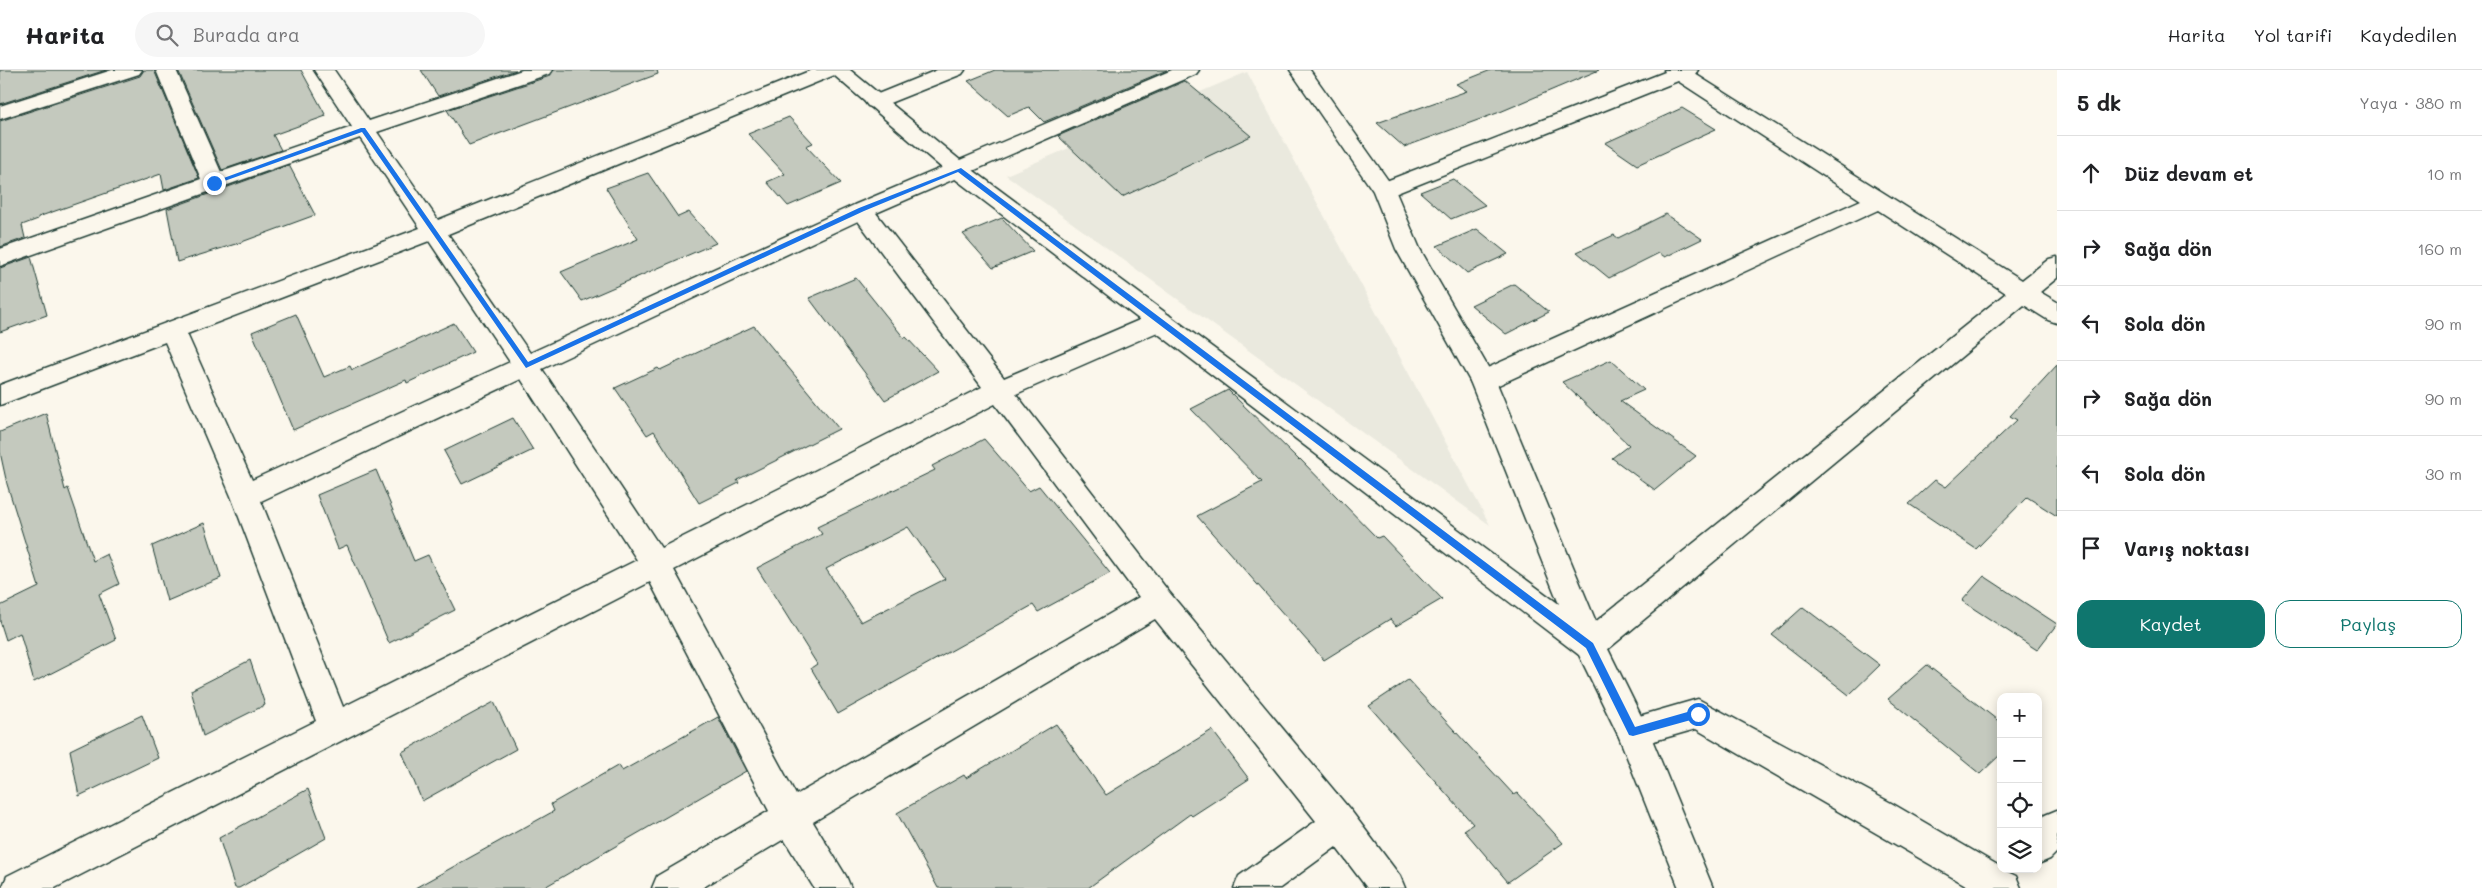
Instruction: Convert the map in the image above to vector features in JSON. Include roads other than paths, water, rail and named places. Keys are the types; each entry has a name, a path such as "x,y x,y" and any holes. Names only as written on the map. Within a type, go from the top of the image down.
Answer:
{"street":[{"path":"0,113 132,70"},
{"path":"166,70 214,183"},
{"path":"324,70 363,130 526,366 656,565 790,818 834,888"},
{"path":"0,258 363,130 542,70"},
{"path":"0,395 433,231 830,70"},
{"path":"838,70 958,170 1160,320 1590,646"},
{"path":"875,102 955,70"},
{"path":"246,496 862,210 1189,70"},
{"path":"1300,70 1384,190 1408,249 1484,381 1590,646 1633,732 1696,888"},
{"path":"1384,190 1680,71 1878,201 2057,314"},
{"path":"1484,381 1878,201"},
{"path":"862,210 1159,601 1340,824 1388,888"},
{"path":"1590,646 2057,265"},
{"path":"20,888 1000,390 1160,320"},
{"path":"172,329 246,496 335,728"},
{"path":"669,888 1159,601"},
{"path":"1633,732 1698,714 1881,816 2007,881"},
{"path":"1251,888 1340,824"},
{"path":"2042,842 2057,827"}]}
